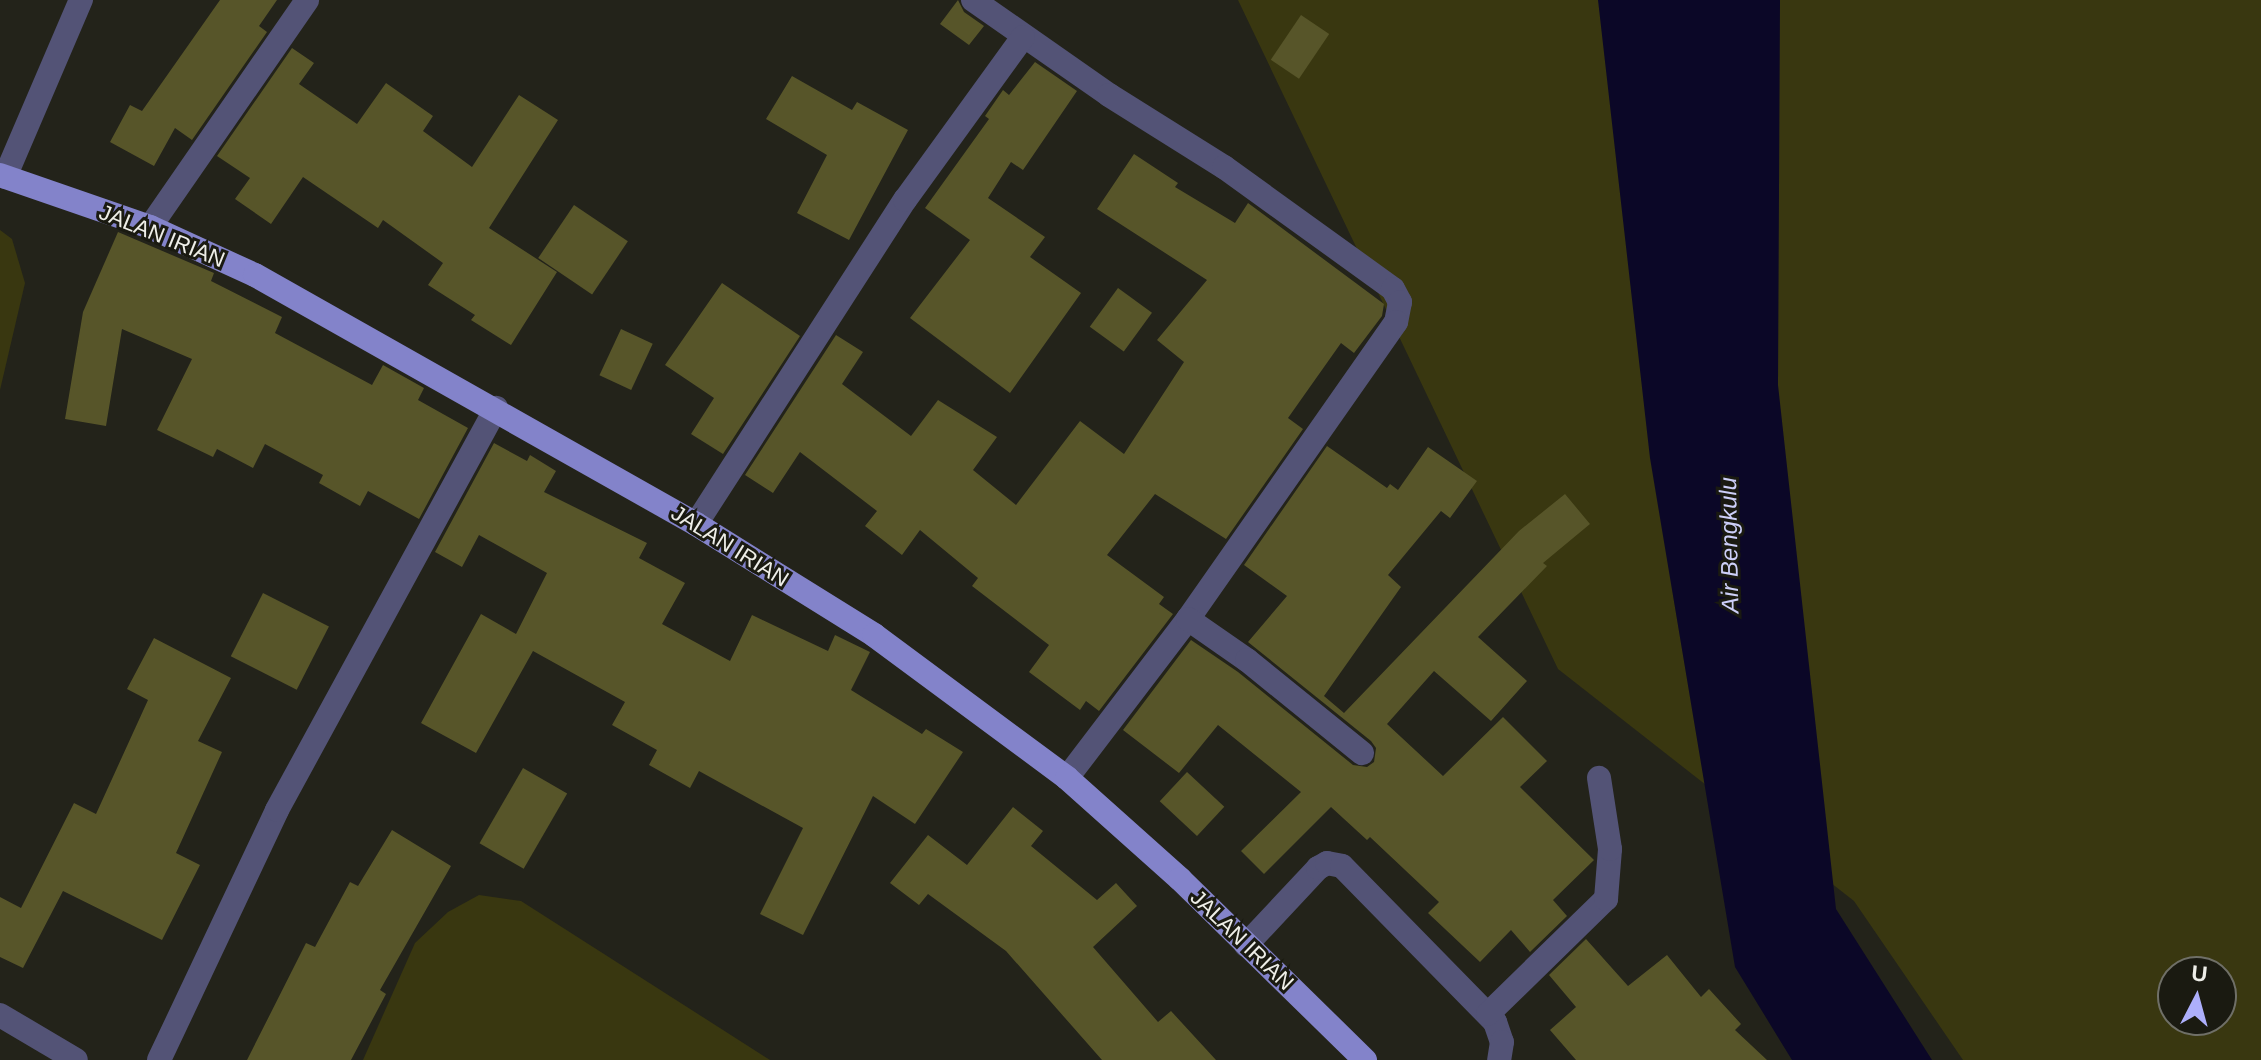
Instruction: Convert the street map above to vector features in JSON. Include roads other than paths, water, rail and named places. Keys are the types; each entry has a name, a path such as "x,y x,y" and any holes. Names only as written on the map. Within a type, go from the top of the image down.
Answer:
{"main road":[{"name":"JALAN IRIAN","path":"3,176 150,227 255,275 496,408 696,524 874,635 1067,778 1365,1060"}],"street":[{"path":"3,176 81,0"},
{"path":"150,227 307,0"},
{"path":"973,0 1023,37 1224,167 1393,289 1400,302 1396,322 1188,619 1067,778"},
{"path":"696,524 905,200 1023,37"},
{"path":"159,1060 284,796 496,408"},
{"path":"1188,619 1247,660 1362,753"},
{"path":"1488,1014 1606,899 1610,849 1599,778"},
{"path":"1246,945 1318,868 1327,863 1342,866 1488,1014 1499,1033 1499,1060"},
{"path":"0,1015 76,1060"}],"water":[{"name":"Air Bengkulu","path":"1598,0 1780,0 1778,385 1836,909 1932,1060 1792,1060 1735,967 1650,458"}]}
